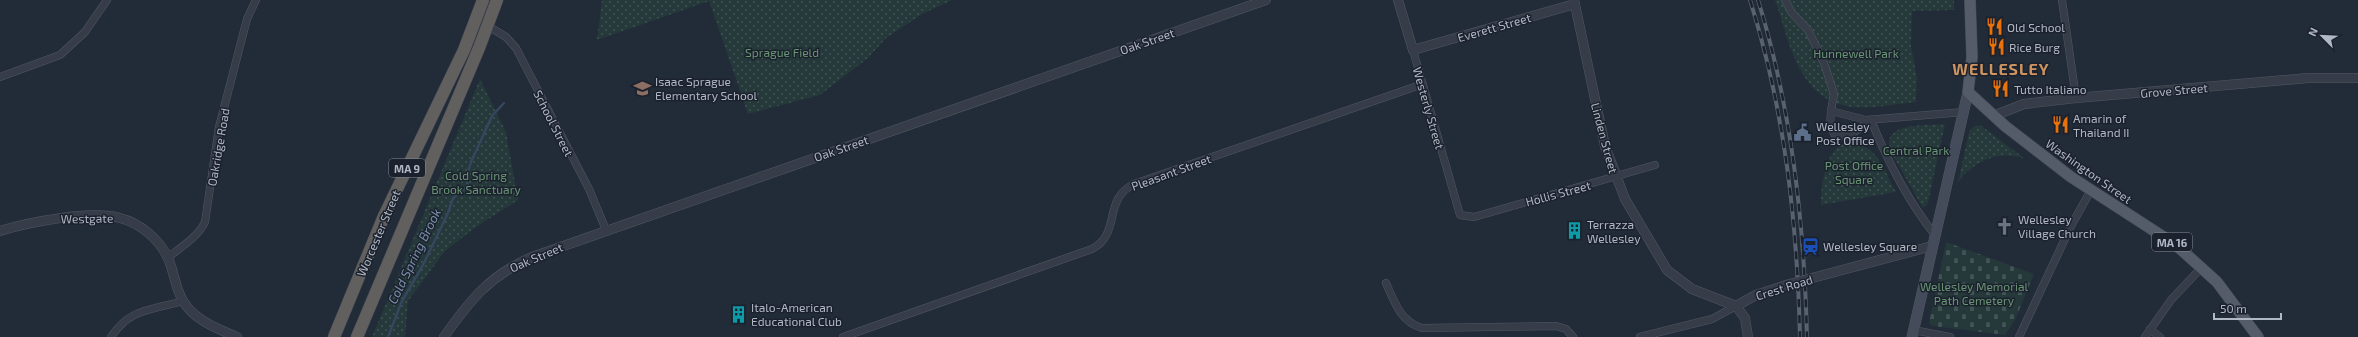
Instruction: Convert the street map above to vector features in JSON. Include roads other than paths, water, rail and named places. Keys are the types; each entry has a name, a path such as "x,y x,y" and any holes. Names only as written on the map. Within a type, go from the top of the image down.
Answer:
{"highway":[{"name":"Worcester Street","path":"334,337 389,206 460,60 483,0"},
{"name":"Worcester Street","path":"357,337 488,26 497,0"},
{"path":"342,337 345,309"}],"main road":[{"path":"1912,334 1968,92 1972,57 1970,0"},
{"name":"Washington Street","path":"1968,92 1993,116 2091,190 2162,235 2217,282 2258,337"}],"street":[{"path":"0,77 60,55 85,32 107,0"},
{"name":"Oakridge Road","path":"168,258 189,242 201,230 204,222 219,127 247,19 256,0"},
{"name":"Oak Street","path":"444,337 471,299 504,271 532,257 1266,0"},
{"name":"Westerly Street","path":"1398,0 1460,215"},
{"path":"1785,0 1792,13 1808,30 1824,63 1834,94 1830,128 1839,137 1849,135 1871,120"},
{"path":"2062,0 2076,98"},
{"name":"Everett Street","path":"1413,50 1574,2"},
{"name":"Linden Street","path":"1574,2 1601,131 1615,177 1637,221 1670,273 1692,290 1736,306"},
{"name":"School Street","path":"488,26 503,34 516,48 589,189 606,230"},
{"name":"Grove Street","path":"1993,116 2024,104 2076,98 2308,78 2358,78"},
{"name":"Pleasant Street","path":"842,337 1097,247 1108,234 1113,209 1117,198 1122,191 1134,184 1422,84"},
{"path":"1831,111 1857,119 1871,120 1964,112"},
{"path":"1871,120 1886,155 1918,213 1935,236"},
{"name":"Hollis Street","path":"1460,215 1467,217 1474,216 1655,165"},
{"path":"2019,337 2068,233 2091,190"},
{"name":"Westgate","path":"0,231 44,220 99,216 120,218 139,227 152,236 168,258 183,301 197,317 237,337"},
{"name":"Crest Road","path":"1640,337 1712,319 1761,292 1932,246"},
{"path":"2145,337 2177,292 2201,268"},
{"path":"1386,283 1400,314 1409,323 1422,328 1556,326 1566,329 1573,337"},
{"path":"111,337 126,318 136,313 183,301"},
{"path":"1736,306 1745,318 1748,337"},
{"path":"362,337 363,322"},
{"path":"2150,329 2160,337"},
{"path":"1912,334 1950,337"}],"waterway":[{"name":"Cold Spring Brook","path":"388,337 402,301 423,265 448,213 453,198 468,186 466,178 471,162 492,116 504,103"}],"railway":[{"path":"1750,0 1772,83 1787,167 1796,251 1800,337"},
{"path":"1758,0 1770,41 1788,125 1803,251 1807,337"}],"place":[{"name":"Old School","path":"1994,27"},
{"name":"Rice Burg","path":"1996,47"},
{"name":"Isaac Sprague Elementary School","path":"642,88"},
{"name":"Tutto Italiano","path":"2001,89"},
{"name":"Amarin of Thailand II","path":"2060,125"},
{"name":"Wellesley Post Office","path":"1803,133"},
{"name":"Wellesley Village Church","path":"2005,226"},
{"name":"Terrazza Wellesley","path":"1574,231"},
{"name":"Wellesley Square","path":"1810,246"},
{"name":"Italo-American Educational Club","path":"738,314"}],"district":[{"name":"WELLESLEY","path":"2001,68"}],"park label":[{"name":"Sprague Field","path":"782,52"},
{"name":"Hunnewell Park","path":"1856,53"},
{"name":"Central Park","path":"1916,150"},
{"name":"Post Office Square","path":"1854,172"},
{"name":"Cold Spring Brook Sanctuary","path":"476,182"},
{"name":"Wellesley Memorial Path Cemetery","path":"1974,293"}]}
